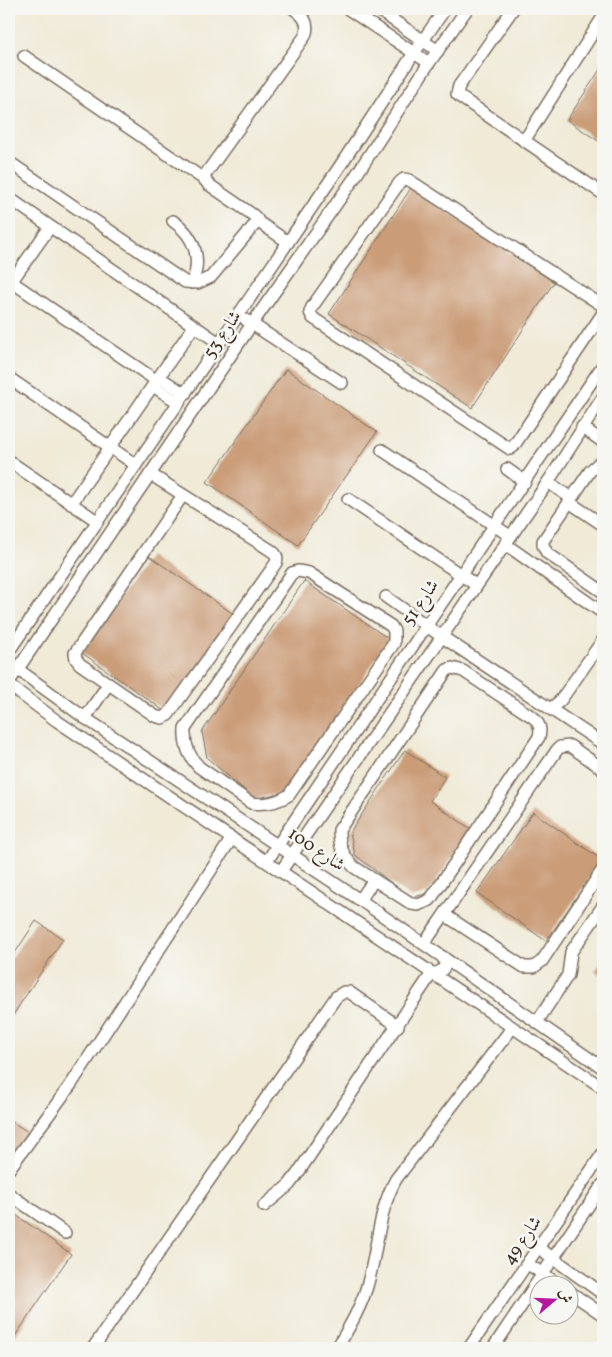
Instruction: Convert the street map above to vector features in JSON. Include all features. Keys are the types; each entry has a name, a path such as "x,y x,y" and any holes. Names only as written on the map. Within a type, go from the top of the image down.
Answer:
{"lane":[{"path":"205,180 206,172 305,36 306,20 294,9"},
{"path":"348,9 429,63"},
{"path":"377,9 438,51"},
{"name":"شارع 53","path":"9,651 96,521 182,399 422,40 445,9"},
{"name":"شارع 53","path":"9,684 13,666 150,474 353,180 429,63 467,9"},
{"path":"513,9 459,86 458,94 462,99 603,194"},
{"path":"524,140 603,17"},
{"path":"24,56 205,180 253,214 256,221 288,242"},
{"path":"9,162 185,282 192,284 205,281 211,277 256,221"},
{"path":"603,306 409,180 404,179 400,182 310,312 314,318 510,449 603,313"},
{"path":"9,198 219,343"},
{"path":"173,221 185,231 194,245 197,268 192,284"},
{"path":"50,227 10,282 182,399"},
{"path":"238,314 342,383"},
{"path":"72,504 194,326"},
{"name":"شارع 51","path":"267,861 603,365"},
{"path":"9,378 136,465"},
{"name":"شارع 51","path":"281,871 548,482 603,397"},
{"path":"582,428 603,442"},
{"path":"382,450 495,526 507,540 603,613"},
{"path":"9,461 96,521"},
{"path":"603,463 593,467 544,536 543,545 547,552 603,592"},
{"path":"507,469 525,482"},
{"path":"150,474 274,552 277,556 276,563 166,716 162,718 157,717 78,662 75,653 183,495"},
{"path":"548,482 603,525"},
{"path":"348,499 476,585"},
{"path":"298,571 309,573 391,626 394,631 394,643 288,795 275,802 251,803 223,784 193,760 186,746 185,729 292,573 298,571"},
{"path":"386,597 426,626 603,744"},
{"path":"550,709 560,701 603,640"},
{"name":"شارع 100","path":"13,666 85,718 360,900 603,1068"},
{"path":"458,668 534,718 541,730 539,737 430,900 418,905 412,904 374,880 348,861 341,847 339,830 447,670 458,668"},
{"path":"85,718 109,683"},
{"name":"شارع 100","path":"9,684 57,721 603,1088"},
{"path":"424,944 560,747 570,746 603,769"},
{"path":"212,801 223,784"},
{"path":"9,1169 72,1083 232,838"},
{"path":"445,915 524,967 534,967 542,961 603,869"},
{"path":"360,900 374,880"},
{"path":"537,1022 568,975 572,952 603,906"},
{"path":"264,1206 288,1185 298,1173 432,973 438,973 443,969 445,963 443,957"},
{"path":"465,996 467,986 476,980"},
{"path":"94,1348 336,997 344,992 349,992 398,1026"},
{"path":"337,1348 352,1322 369,1282 388,1194 396,1179 512,1028"},
{"name":"شارع 49","path":"469,1348 603,1153"},
{"name":"شارع 49","path":"544,1274 603,1184"},
{"path":"9,1194 65,1233"},
{"path":"539,1248 603,1294"},
{"path":"528,1264 542,1274"},
{"name":"شارع 49","path":"493,1348 530,1294"},
{"path":"580,1299 603,1315"}],"building":[{"path":"603,65 603,144 567,120"},
{"path":"411,188 554,282 472,408 329,314"},
{"path":"286,369 377,432 298,545 207,482"},
{"path":"149,556 235,615 167,713 82,653"},
{"path":"304,581 389,639 287,791 255,799 207,758 202,732"},
{"path":"405,750 445,777 430,801 471,829 428,893 411,898 355,855 350,832"},
{"path":"533,812 602,860 546,941 477,893"},
{"path":"36,921 63,939 9,1021 9,962"},
{"path":"603,960 603,977 595,971"},
{"path":"9,1120 28,1132 9,1161"},
{"path":"9,1210 71,1254 9,1345"}]}
